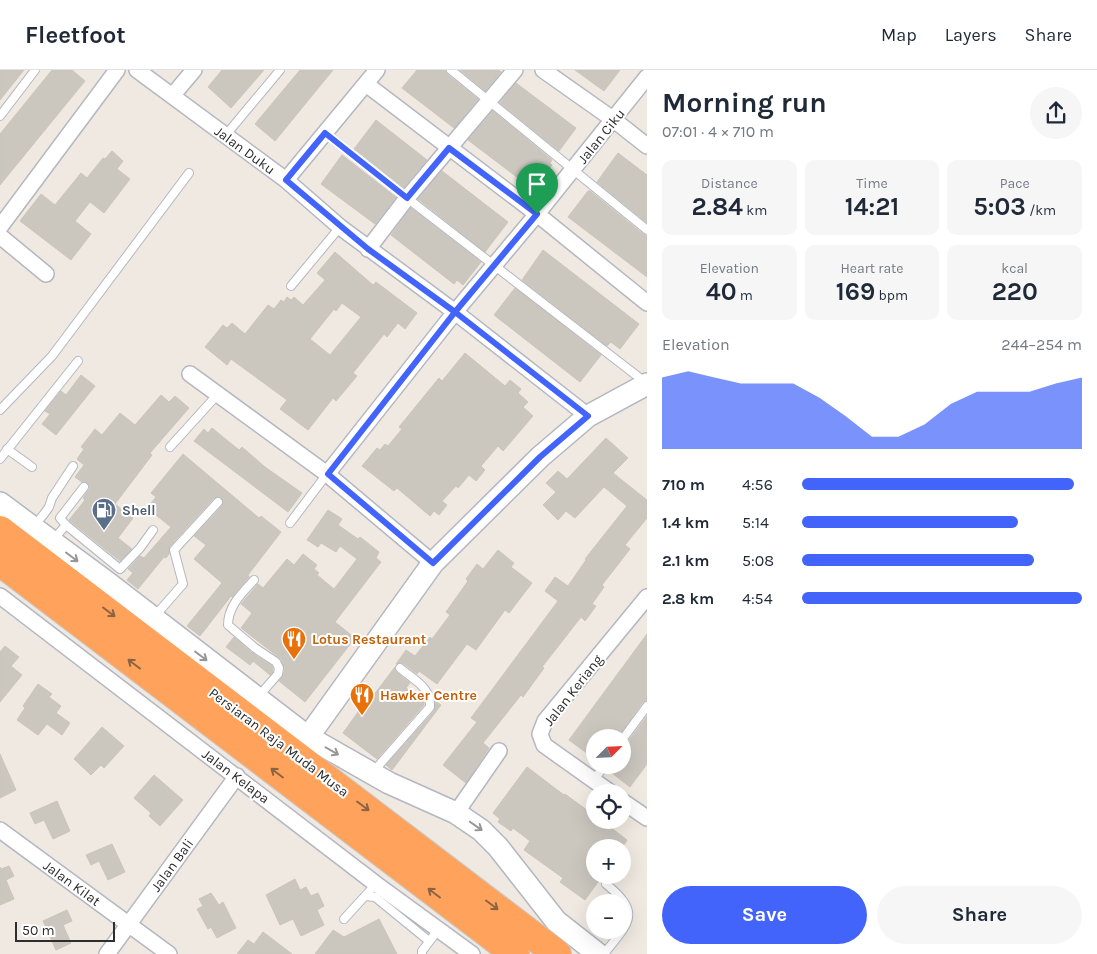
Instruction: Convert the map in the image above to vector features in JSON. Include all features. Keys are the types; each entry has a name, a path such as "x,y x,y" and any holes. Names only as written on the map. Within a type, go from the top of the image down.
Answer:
{"highway":[{"name":"Persiaran Raja Muda Musa","path":"24,534 557,954"},
{"name":"Persiaran Raja Muda Musa","path":"0,562 515,954"}],"street":[{"path":"0,227 117,70"},
{"name":"Jalan Duku","path":"137,70 286,180 368,249 455,312 588,416"},
{"path":"172,96 194,70"},
{"path":"286,180 377,70"},
{"path":"368,249 407,198 515,70"},
{"path":"542,70 614,120 647,146"},
{"name":"Jalan Ciku","path":"328,474 455,312 495,266 647,77"},
{"path":"366,84 537,214 647,302"},
{"path":"0,236 46,274"},
{"path":"190,374 328,474 433,563"},
{"path":"308,736 433,563 540,457 588,416 647,384"},
{"path":"0,503 24,534 114,576 152,618 308,736 389,784 456,813 481,830 498,847 556,921 598,954"},
{"name":"Jalan Kelapa","path":"0,596 376,884 433,935 472,954"},
{"name":"Jalan Keriang","path":"598,784 544,745 540,734 545,722 647,597"},
{"path":"456,813 499,751"},
{"name":"Jalan Bali","path":"107,954 237,776"},
{"path":"631,807 646,816"},
{"name":"Jalan Kilat","path":"0,830 169,954"}],"lane":[{"path":"0,116 35,70"},
{"path":"226,136 280,70"},
{"path":"451,70 647,230"},
{"path":"325,133 647,384"},
{"path":"0,410 52,356 189,173"},
{"path":"291,286 340,227"},
{"path":"0,459 78,361"},
{"path":"170,447 218,394"},
{"path":"7,449 32,467"},
{"path":"24,534 44,514 73,466"},
{"path":"290,523 328,474"},
{"path":"84,487 60,518 114,576 140,548 152,530"},
{"path":"152,618 183,584 174,550 218,502"},
{"path":"24,534 66,525"},
{"path":"254,580 237,599 228,615 228,625 254,648 276,662 279,668 278,674 256,698"},
{"path":"372,774 430,707 431,697 426,689 400,668"},
{"path":"630,729 647,706"},
{"path":"594,781 599,774"},
{"path":"344,919 376,884"},
{"path":"604,954 628,923 629,917 626,906 620,896 606,884"},
{"path":"365,896 376,897 433,935 422,954"}],"building":[{"path":"0,70 24,70 0,100"},
{"path":"52,70 72,70 85,81 0,185 0,134"},
{"path":"222,70 264,70 231,108 208,87"},
{"path":"300,70 333,70 275,141 255,124"},
{"path":"417,70 445,70 447,74 478,99 454,128 402,88"},
{"path":"460,70 499,70 501,72 485,91"},
{"path":"575,70 620,70 604,91"},
{"path":"516,83 576,128 559,151 500,103"},
{"path":"493,111 552,160 550,163 552,165 534,190 468,140"},
{"path":"376,120 427,160 403,188 354,149"},
{"path":"112,151 123,161 117,169 130,179 104,213 90,202 75,221 91,234 71,260 20,221 41,194 55,205 81,173 87,178 103,158 105,159"},
{"path":"618,153 647,175 647,223 597,182"},
{"path":"342,155 396,197 375,224 321,184"},
{"path":"442,171 508,222 485,252 418,199"},
{"path":"588,191 647,236 647,277 568,217"},
{"path":"411,208 481,262 463,285 457,280 454,284 391,235"},
{"path":"543,250 639,324 620,349 611,342 607,346 522,280"},
{"path":"335,252 373,285 376,282 417,313 405,329 398,323 387,337 384,334 353,373 357,376 336,401 333,398 308,430 280,409 287,400 231,359 227,365 205,347 223,325 227,328 232,323 245,334 268,305 274,309 281,300 284,302 287,297 291,300 294,297 303,305 325,280 317,273","holes":["342,303 361,317 330,355 310,339 334,309 336,311"]},
{"path":"515,288 601,355 580,382 494,315"},
{"path":"465,353 505,386 510,380 521,389 518,393 528,402 523,407 533,416 503,451 498,446 481,466 485,470 476,481 469,475 458,488 456,486 442,501 447,505 439,515 434,511 430,516 397,488 394,491 362,466 377,448 380,450 385,444 388,446 402,429 399,427 439,378 442,381"},
{"path":"81,375 95,386 56,435 42,424 50,414 45,411 61,391 66,395"},
{"path":"161,395 169,402 175,396 189,408 150,453 152,455 115,504 133,518 118,538 132,549 120,561 69,520 85,500 83,498 90,488 88,483 82,482 75,477 84,465 77,459 84,449 81,447 95,429 102,435 120,413 135,425"},
{"path":"212,428 239,450 242,447 265,467 302,493 288,512 194,441 204,429 208,433"},
{"path":"606,438 628,458 613,473 647,500 647,518 625,545 630,549 602,585 604,587 592,604 596,606 585,621 581,617 542,667 544,668 523,697 521,695 483,743 489,748 466,783 443,765 477,722 471,718 558,601 545,591 555,577 568,586 585,559 627,506 604,487 575,518 566,511 558,520 543,505 556,492 546,483 558,471 567,479"},
{"path":"183,454 259,518 261,516 281,532 248,575 249,577 231,596 200,636 187,626 222,583 194,559 206,545 194,536 222,506 223,501 221,498 214,498 170,546 169,554 166,558 164,557 138,589 127,580 133,573 128,569 140,556 144,558 171,527 147,508 156,497 151,493"},
{"path":"328,510 342,519 338,525 358,539 360,537 379,552 376,558 381,562 335,622 355,638 305,702 279,681 285,669 281,659 241,628 252,613 241,604 258,584 263,588 287,559 294,565 303,554 317,565 314,569 319,573 317,575 334,589 357,559 340,546 336,552 321,543 318,547 307,540"},
{"path":"498,550 514,563 511,567 532,583 509,613 505,610 476,650 467,644 437,684 419,671 417,674 403,663 396,664 406,650 415,656 430,637 432,639 450,615 446,612 468,581 466,579 477,564 483,569"},
{"path":"647,634 647,700 642,703 623,729 586,729 586,752 569,740"},
{"path":"234,637 251,652 272,666 273,672 270,675 253,661 250,665 226,647"},
{"path":"5,646 19,657 11,666 22,675 0,702 0,652"},
{"path":"395,667 396,672 410,683 406,688 424,702 424,705 377,759 343,733 368,698 370,700"},
{"path":"38,684 52,694 49,697 61,706 56,713 70,723 62,735 47,724 38,735 17,720 25,708 23,706"},
{"path":"435,701 441,705 392,770 386,765 434,711"},
{"path":"647,716 647,764 631,786 613,774 631,774 631,738"},
{"path":"102,727 124,746 104,768 101,765 91,775 74,759"},
{"path":"0,754 16,790 0,798"},
{"path":"527,767 586,809 586,829 613,829 626,839 586,839 586,884 597,884 589,894 586,894 585,900 560,882 563,878 524,850 530,841 513,828 511,831 498,822 500,819 493,813"},
{"path":"154,775 183,800 160,826 149,816 151,813 134,798"},
{"path":"57,801 70,831 53,839 44,820 35,824 30,813"},
{"path":"112,844 125,872 108,880 99,861 91,865 86,855"},
{"path":"9,866 14,876 6,880 14,899 0,905 0,867 1,869"},
{"path":"295,879 300,890 306,887 311,896 318,893 324,906 317,910 324,925 301,936 293,919 280,925 266,895"},
{"path":"211,893 219,905 223,902 236,928 217,938 211,927 208,929 197,909 203,906 199,899"},
{"path":"67,910 72,921 63,925 71,943 56,950 43,921"},
{"path":"379,919 397,954 315,954 333,930 344,937"},
{"path":"263,932 292,954 237,954 248,940 254,944"}],"place":[{"name":"Shell","path":"104,531"},
{"name":"Lotus Restaurant","path":"294,660"},
{"name":"Hawker Centre","path":"362,716"}],"route":[{"path":"537,214 449,148 407,198 325,133 286,180 368,249 455,312 328,474 433,563 540,457 588,416 455,312 537,214"}]}
